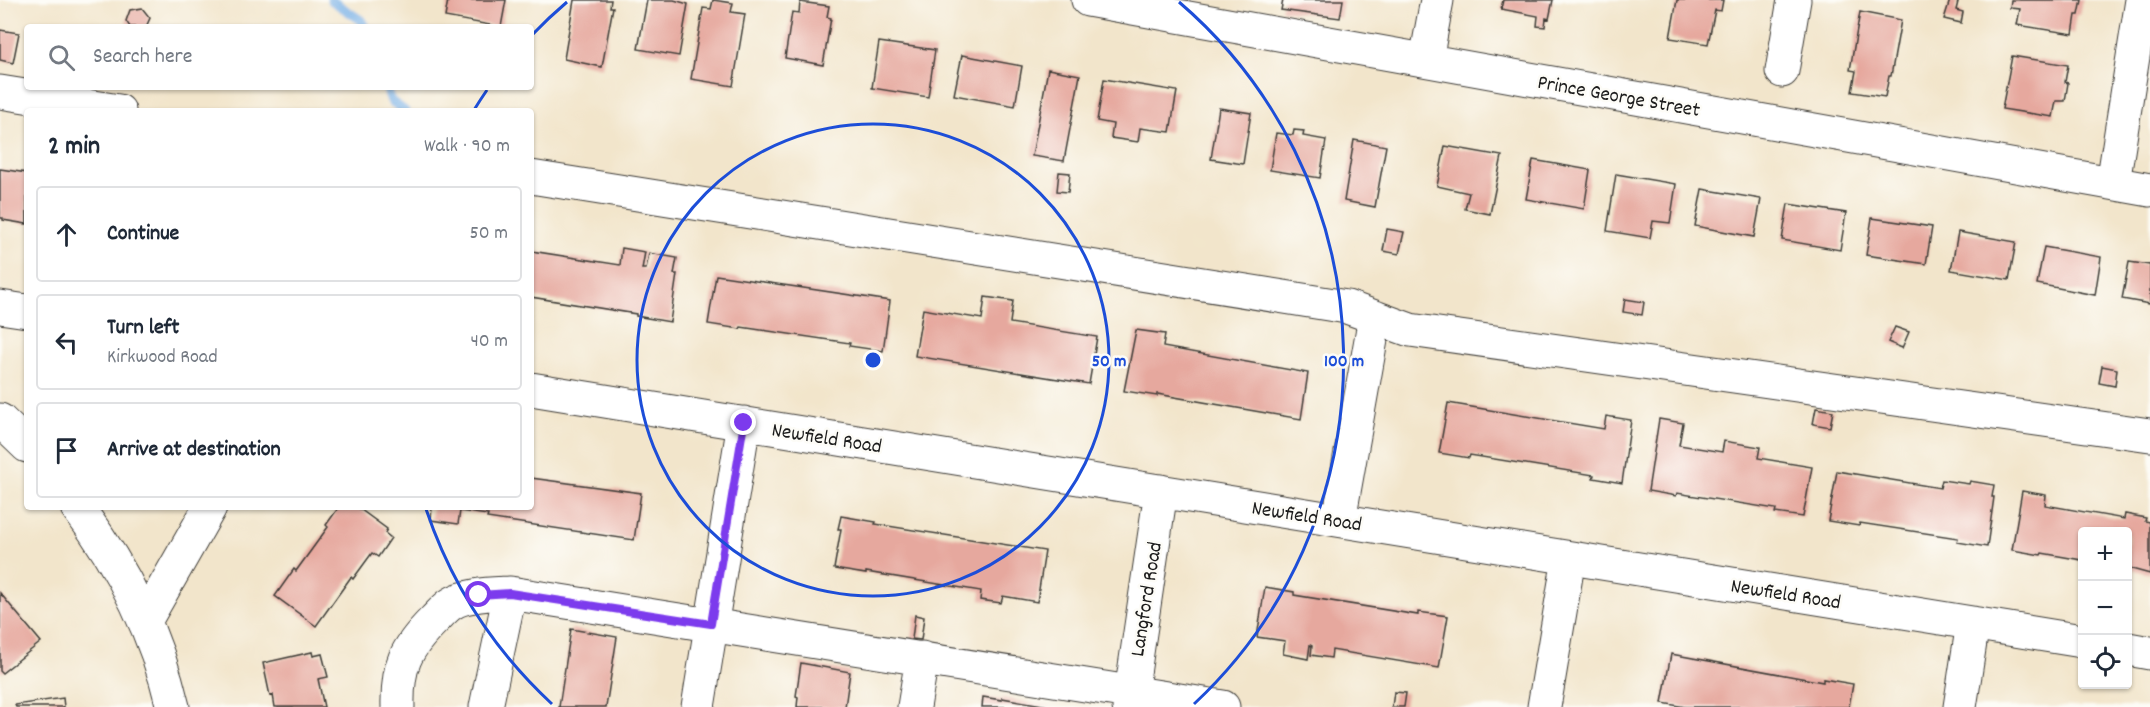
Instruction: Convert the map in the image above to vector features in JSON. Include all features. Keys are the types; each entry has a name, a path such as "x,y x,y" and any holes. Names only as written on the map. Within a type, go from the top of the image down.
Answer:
{"street":[{"name":"Prince George Street","path":"1089,0 2150,190"},
{"path":"1426,60 1437,0"},
{"path":"1782,71 1794,0"},
{"path":"2113,183 2142,0"},
{"path":"0,92 100,108"},
{"path":"534,177 1347,307 1410,330 2150,435"},
{"path":"0,307 24,311"},
{"path":"1339,520 1375,317"},
{"name":"Newfield Road","path":"534,389 2078,641"},
{"path":"0,420 24,443"},
{"path":"698,707 744,423"},
{"name":"Langford Road","path":"1130,699 1161,491"},
{"path":"79,510 111,559 145,621 161,662 173,707"},
{"path":"145,621 208,510"},
{"path":"1544,707 1569,558"},
{"path":"486,707 510,593"},
{"path":"398,707 398,681 407,651 430,624 452,603 479,595 510,593 922,658 1130,699 1223,707"},
{"path":"1960,707 1973,623"},
{"path":"2132,650 2150,653"},
{"path":"914,707 922,658"}],"building":[{"path":"448,0 506,0 502,24 484,24 445,17"},
{"path":"574,0 611,0 610,7 613,7 602,67 564,59"},
{"path":"647,0 674,0 688,4 679,56 638,49"},
{"path":"713,0 733,3 731,12 745,14 733,86 691,79 703,8 711,9"},
{"path":"1283,0 1343,0 1340,18 1281,10"},
{"path":"1503,0 1553,0 1545,27 1537,26 1538,16 1501,9"},
{"path":"1677,0 1723,0 1721,11 1715,10 1708,44 1670,38"},
{"path":"1950,0 1958,2 1956,10 1963,12 1961,23 1944,19"},
{"path":"2011,0 2082,0 2079,15 2076,15 2073,34 2017,25 2020,9 2010,8"},
{"path":"800,2 829,6 827,17 831,18 823,65 785,58 792,12 799,13"},
{"path":"142,8 150,18 147,24 128,24 126,21 130,10"},
{"path":"1860,12 1901,20 1885,97 1852,92 1856,71 1850,70"},
{"path":"0,30 19,33 13,63 0,60"},
{"path":"879,42 935,50 928,97 872,88"},
{"path":"962,55 1022,66 1015,106 954,95"},
{"path":"2012,56 2068,65 2065,101 2056,101 2053,117 2002,109"},
{"path":"1048,69 1080,75 1064,161 1032,156"},
{"path":"1104,79 1177,91 1170,132 1140,128 1138,142 1111,138 1113,124 1097,121"},
{"path":"1219,108 1251,113 1243,164 1211,159"},
{"path":"1294,130 1304,131 1303,136 1326,140 1320,178 1270,170 1276,133 1293,135"},
{"path":"1354,140 1386,146 1375,207 1344,201"},
{"path":"1445,146 1502,156 1490,214 1465,209 1469,193 1437,186"},
{"path":"1533,160 1590,170 1584,209 1526,199"},
{"path":"0,169 24,173 24,224 0,218"},
{"path":"1059,172 1070,173 1068,192 1057,191"},
{"path":"1616,174 1676,184 1670,223 1653,221 1650,238 1607,231"},
{"path":"1702,189 1761,199 1754,237 1695,226"},
{"path":"1788,204 1846,213 1840,250 1782,240"},
{"path":"1872,218 1932,227 1926,264 1866,255"},
{"path":"1387,229 1404,232 1399,254 1383,251"},
{"path":"1958,232 2016,242 2009,280 1951,270"},
{"path":"2044,247 2101,257 2095,295 2037,284"},
{"path":"622,248 645,252 642,269 646,269 649,253 677,258 670,322 636,316 636,314 534,297 534,251 620,265"},
{"path":"2129,262 2150,265 2150,304 2122,299"},
{"path":"716,275 890,301 883,351 849,346 850,343 708,324"},
{"path":"985,297 1013,301 1010,323 1097,337 1089,384 915,356 923,309 982,319"},
{"path":"1625,299 1644,302 1642,315 1623,312"},
{"path":"1895,327 1909,332 1902,348 1888,342"},
{"path":"1136,330 1165,334 1163,347 1308,373 1301,419 1157,394 1157,396 1124,391"},
{"path":"2102,366 2117,369 2115,386 2099,383"},
{"path":"1448,403 1604,429 1606,416 1631,420 1622,483 1593,478 1594,475 1470,455 1469,458 1439,453"},
{"path":"1816,408 1833,411 1830,427 1813,424"},
{"path":"1659,419 1683,423 1679,445 1722,452 1724,441 1760,447 1758,458 1812,467 1803,517 1775,513 1776,509 1677,493 1676,496 1648,491"},
{"path":"1837,471 1940,488 1942,480 1994,485 1987,547 1957,542 1958,538 1860,523 1859,526 1828,521"},
{"path":"534,478 641,493 634,540 487,518 488,515 460,511 458,524 431,520 432,510 534,510"},
{"path":"2022,491 2046,495 2045,505 2124,519 2125,514 2146,518 2145,521 2150,522 2150,574 2132,569 2132,527 2078,527 2078,559 2012,550"},
{"path":"337,510 361,510 387,529 385,533 391,538 378,557 372,553 353,579 351,577 316,626 275,596 328,527 326,525"},
{"path":"841,516 876,522 875,524 1045,551 1037,602 1003,596 1001,603 980,600 981,591 834,569"},
{"path":"1265,587 1294,592 1294,595 1418,615 1418,612 1448,616 1439,668 1332,650 1331,658 1311,655 1312,646 1310,645 1308,659 1283,654 1285,641 1257,637"},
{"path":"0,593 41,642 2,673 0,671"},
{"path":"915,615 924,617 921,640 912,639"},
{"path":"571,629 617,637 606,707 559,707"},
{"path":"312,652 313,656 322,654 328,677 318,679 324,707 275,707 273,695 270,696 263,663"},
{"path":"1671,654 1823,682 1823,679 1853,684 1849,707 1685,707 1662,703"},
{"path":"801,663 850,672 845,707 797,707 798,697 796,696"},
{"path":"1394,692 1406,693 1404,707 1392,707"},
{"path":"983,697 1002,700 1002,698 1054,707 982,707"},
{"path":"63,698 64,707 16,707 15,705"}],"waterway":[{"path":"331,0 361,20 363,24"},
{"path":"387,90 391,101 401,108"}],"route":[{"path":"479,595 510,593 711,624 744,423"}]}
